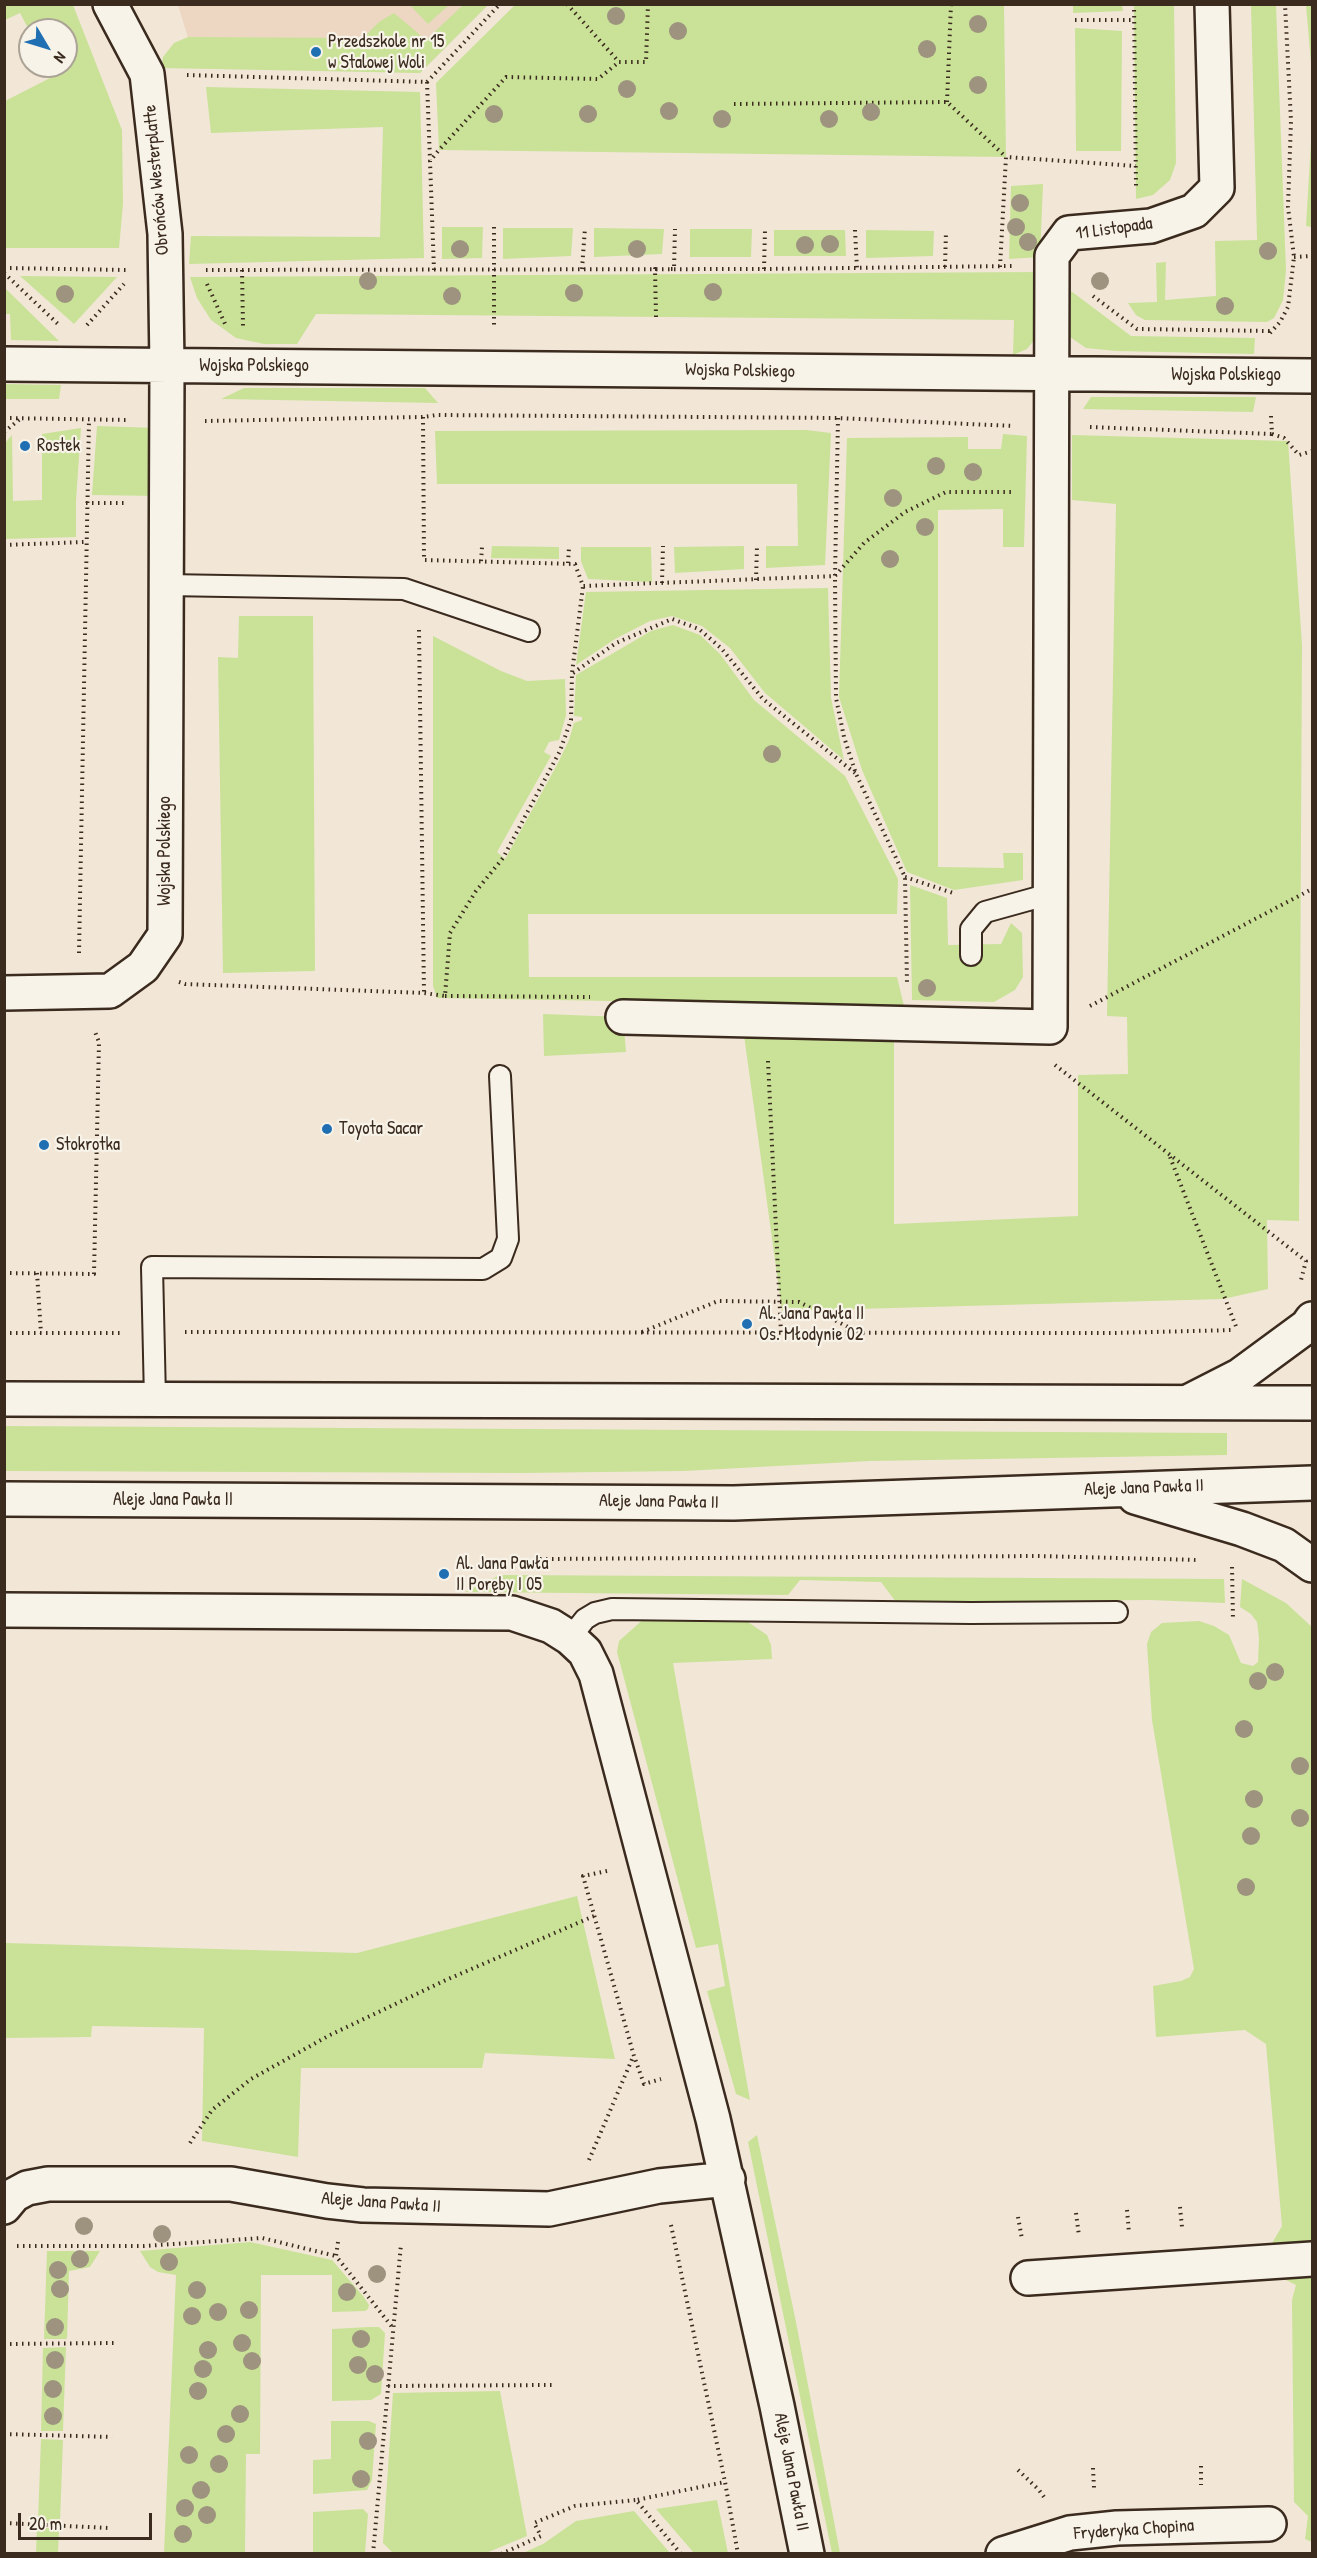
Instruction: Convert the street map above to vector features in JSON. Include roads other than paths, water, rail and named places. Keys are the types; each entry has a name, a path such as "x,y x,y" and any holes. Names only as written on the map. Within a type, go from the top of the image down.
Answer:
{"street":[{"name":"Obrońców Westerplatte","path":"110,4 147,74 165,234 151,270 167,365"},
{"name":"11 Listopada","path":"622,1017 1050,1027 1052,256 1070,233 1151,226 1194,211 1217,188 1212,4"},
{"name":"Wojska Polskiego","path":"4,364 1312,376"},
{"name":"Wojska Polskiego","path":"4,993 110,991 143,968 165,935 167,365"},
{"path":"1188,1402 1239,1376 1307,1326 1312,1319"},
{"path":"4,1399 1312,1403"},
{"name":"Aleje Jana Pawła II","path":"4,1499 734,1503 1312,1483"},
{"path":"1110,1490 1242,1529 1284,1545 1312,1565"},
{"name":"Aleje Jana Pawła II","path":"4,1611 512,1613 542,1623 570,1638 585,1652 596,1674 728,2179 807,2553"},
{"name":"Aleje Jana Pawła II","path":"4,2207 14,2195 27,2188 48,2184 231,2184 342,2203 549,2209 659,2186 728,2179"},
{"path":"1029,2278 1312,2259"},
{"name":"Fryderyka Chopina","path":"1003,2553 1070,2533 1117,2528 1269,2524"}],"lane":[{"path":"166,585 404,589 529,631"},
{"path":"971,955 971,929 985,912 1050,894"},
{"path":"155,1399 152,1267 483,1269 501,1258 508,1239 500,1076"},
{"path":"570,1638 585,1619 612,1609 970,1613 1117,1612"}],"place":[{"name":"Przedszkole nr 15 w Stalowej Woli","path":"316,52"},
{"name":"Rostek","path":"25,446"},
{"name":"Toyota Sacar","path":"327,1129"},
{"name":"Stokrotka","path":"44,1145"},
{"name":"Al. Jana Pawła II Os. Młodynie 02","path":"747,1324"},
{"name":"Al. Jana Pawła II Poręby I 05","path":"444,1574"}]}
